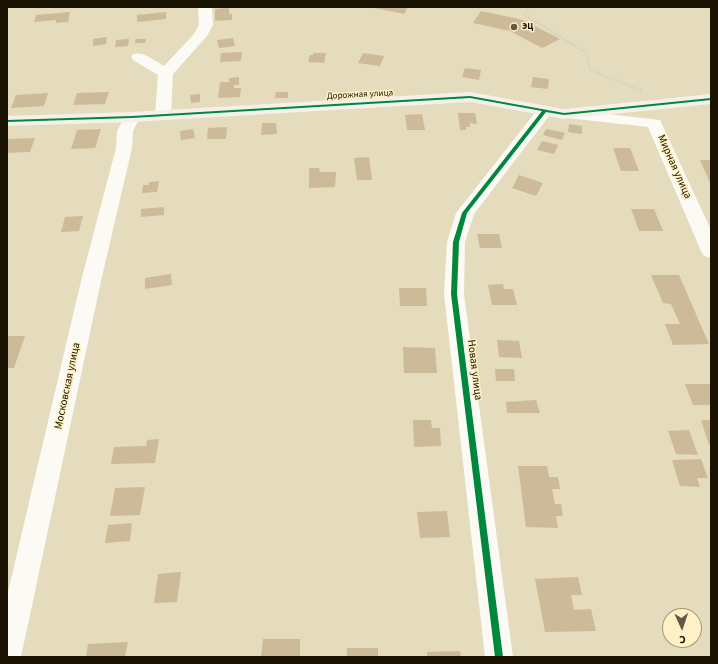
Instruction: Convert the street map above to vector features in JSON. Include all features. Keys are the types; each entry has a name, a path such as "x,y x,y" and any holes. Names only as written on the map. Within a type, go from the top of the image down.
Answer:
{"street":[{"path":"163,115 166,73 200,36 206,25 205,7"},
{"path":"138,57 166,73"},
{"name":"Дорожная улица","path":"7,121 132,117 470,97 554,113 711,99"},
{"name":"Мирная улица","path":"554,113 654,123 711,251"},
{"name":"Новая улица","path":"499,657 454,294 456,242 465,213 554,113"},
{"name":"Московская улица","path":"7,657 91,281 124,148 125,131 132,117"}],"path":[{"path":"529,7 524,15 587,53 590,70 644,92"}],"building":[{"path":"370,7 408,7 404,14"},
{"path":"229,8 229,14 232,14 232,20 215,21 215,9"},
{"name":"ЭЦ","path":"481,11 523,20 560,39 542,48 510,31 473,23"},
{"path":"70,12 68,22 56,23 56,20 34,22 36,15"},
{"path":"166,12 166,19 137,22 137,15"},
{"path":"107,37 106,44 93,46 93,39"},
{"path":"233,38 235,46 219,48 217,40"},
{"path":"129,39 128,46 115,47 116,40"},
{"path":"136,39 146,39 145,43 135,43"},
{"path":"242,52 241,61 220,62 221,53"},
{"path":"313,53 326,53 324,63 308,62 310,55 313,55"},
{"path":"363,53 384,56 380,66 358,63"},
{"path":"465,68 481,70 479,80 462,77"},
{"path":"239,77 239,85 234,85 234,88 241,88 240,97 218,98 220,82 229,82 229,78"},
{"path":"533,77 549,79 548,89 531,87"},
{"path":"109,92 105,104 73,105 77,93"},
{"path":"276,92 288,92 288,98 275,98"},
{"path":"48,93 44,106 11,108 16,95"},
{"path":"200,94 200,102 191,103 190,95"},
{"path":"458,113 475,113 477,124 470,123 470,127 466,127 466,130 460,130"},
{"path":"422,114 425,130 407,130 405,115"},
{"path":"262,123 276,123 277,134 261,135"},
{"path":"569,124 582,126 582,134 568,132"},
{"path":"227,127 226,139 207,139 208,128"},
{"path":"101,129 95,148 71,149 77,130"},
{"path":"193,129 195,138 181,140 180,131"},
{"path":"546,129 565,133 562,140 543,135"},
{"path":"35,138 30,152 7,153 7,139"},
{"path":"542,141 558,145 554,154 537,150"},
{"path":"613,148 630,148 639,171 621,171"},
{"path":"369,157 372,180 357,180 354,158"},
{"path":"700,160 711,160 711,185"},
{"path":"309,168 319,168 320,172 336,172 335,187 309,188"},
{"path":"519,175 543,183 536,196 512,188"},
{"path":"159,181 157,192 142,193 143,185 149,185 149,182"},
{"path":"164,207 164,215 141,217 141,209"},
{"path":"631,209 654,209 663,231 639,231"},
{"path":"83,216 79,231 61,232 65,217"},
{"path":"477,234 499,234 502,248 480,248"},
{"path":"171,274 172,285 145,289 145,278"},
{"path":"651,275 679,275 709,344 673,345 665,324 680,324 671,304 663,303"},
{"path":"503,284 504,289 513,289 517,305 492,305 488,285"},
{"path":"399,288 426,288 427,306 400,306"},
{"path":"7,336 25,336 14,368 7,368"},
{"path":"497,340 519,341 522,358 499,357"},
{"path":"403,347 435,348 437,373 404,373"},
{"path":"495,369 514,369 515,381 496,381"},
{"path":"685,384 711,384 711,405 693,405"},
{"path":"536,400 540,413 507,413 506,402"},
{"path":"413,420 431,420 432,428 440,428 441,446 414,447"},
{"path":"701,420 711,420 711,445 709,445"},
{"path":"689,430 698,455 676,454 668,431"},
{"path":"159,439 155,463 111,464 114,447 146,446 147,440"},
{"path":"701,459 708,478 697,478 700,487 680,486 672,460"},
{"path":"518,466 547,466 549,477 558,477 560,489 552,489 555,504 561,504 563,516 556,516 558,528 526,527"},
{"path":"145,487 140,515 110,516 115,488"},
{"path":"447,511 450,537 420,538 417,512"},
{"path":"132,523 130,541 105,543 108,525"},
{"path":"181,572 177,602 154,603 158,574"},
{"path":"578,577 582,595 571,595 574,610 591,609 596,631 545,632 535,579"},
{"path":"263,639 300,639 300,657 261,657"},
{"path":"128,642 125,657 86,657 88,644"},
{"path":"347,648 378,648 378,657 347,657"},
{"path":"460,651 461,657 427,657 427,652"}],"cycle path":[{"path":"7,121 132,117 470,97 564,114 711,99"},
{"path":"499,657 454,294 456,242 465,213 544,112"}],"place":[{"name":"ЭЦ","path":"514,27"}]}
